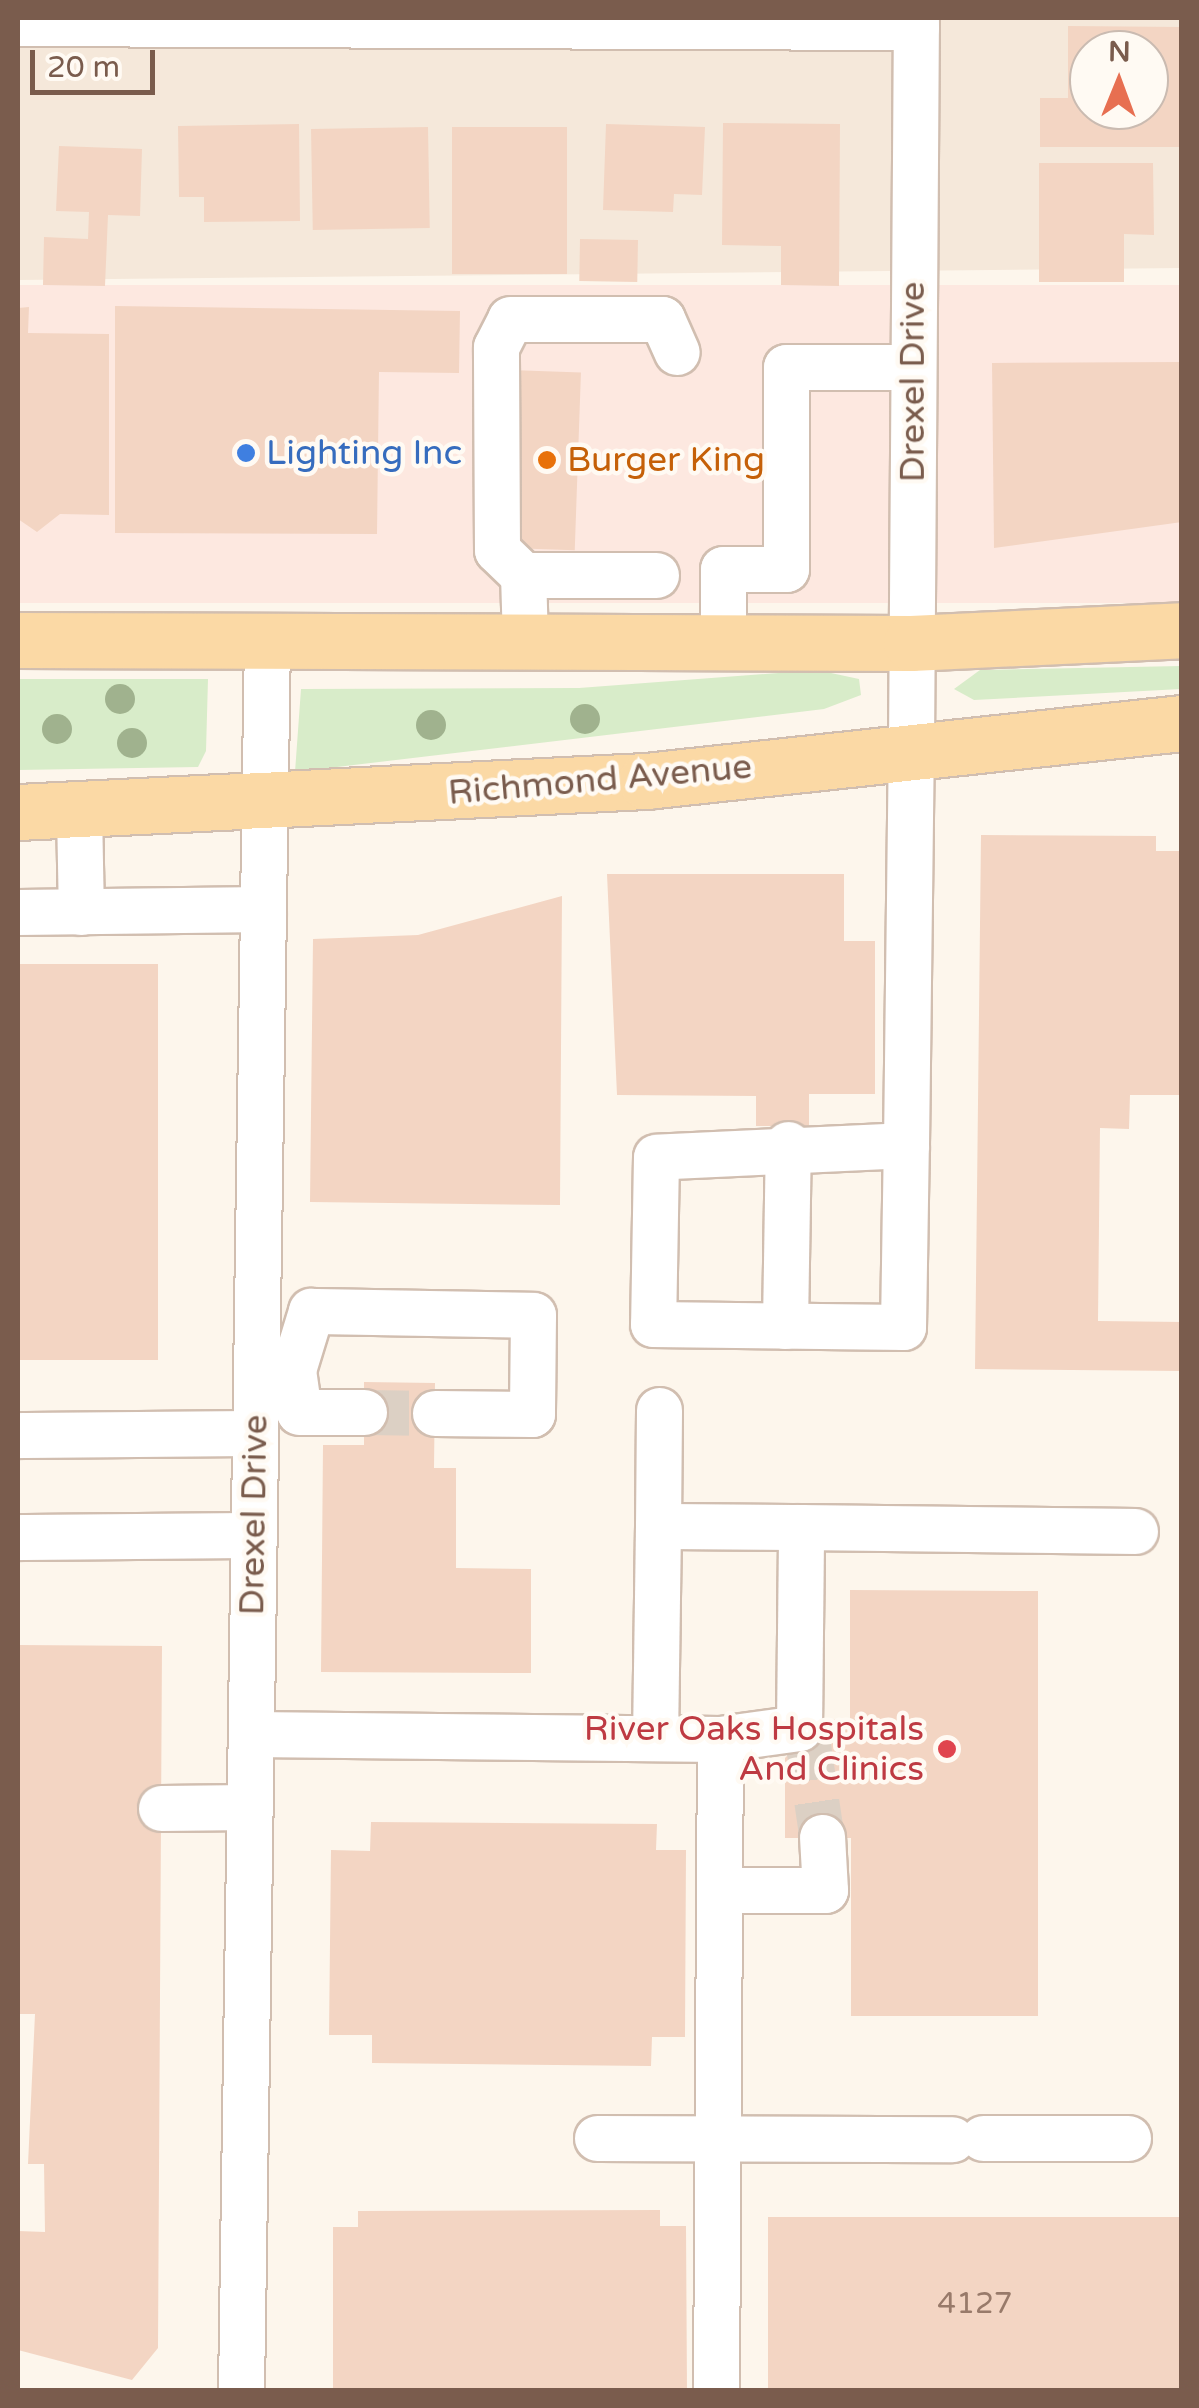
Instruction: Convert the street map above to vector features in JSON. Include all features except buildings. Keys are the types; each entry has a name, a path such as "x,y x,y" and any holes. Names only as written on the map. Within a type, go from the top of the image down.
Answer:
{"main road":[{"path":"18,640 911,643 1182,630"},
{"name":"Richmond Avenue","path":"18,812 264,804 646,781 911,747 1182,723"}],"street":[{"path":"18,24 916,22"},
{"name":"Drexel Drive","path":"785,1326 903,1327 916,22"},
{"path":"656,576 523,575 497,550 496,347 510,318 662,319 677,352"},
{"path":"723,642 723,569 786,568 786,367 913,367"},
{"path":"523,575 524,641"},
{"name":"Drexel Drive","path":"241,2390 255,1433 275,1375 263,909 267,640"},
{"path":"79,810 82,912"},
{"path":"18,912 263,909"},
{"path":"788,1144 785,1326 653,1324 656,1157 788,1144 906,1145"},
{"path":"364,1412 299,1412 275,1375 311,1310 534,1315 532,1414 435,1413"},
{"path":"656,1737 659,1410"},
{"path":"18,1435 255,1433"},
{"path":"658,1526 1134,1531"},
{"path":"250,1734 720,1739 803,1731 801,1527"},
{"path":"18,1537 254,1534"},
{"path":"716,2390 720,1739"},
{"path":"161,1808 249,1807"},
{"path":"719,1890 825,1890 822,1837"},
{"path":"597,2138 1128,2138"}],"shaded area":[{"path":"18,18 1181,18 1181,268 18,280"},
{"path":"18,285 1181,285 1181,603 18,603"}],"green space":[{"path":"1181,666 1181,689 974,700 954,689 980,670"},
{"path":"817,670 859,679 861,695 824,709 295,772 301,689 579,688"},
{"path":"18,679 208,679 206,751 198,767 18,770"}],"tunnel":[{"path":"364,1412 435,1413"},
{"path":"807,1735 822,1837"}],"place":[{"name":"Lighting Inc","path":"246,453"},
{"name":"Burger King","path":"547,460"},
{"name":"River Oaks Hospitals And Clinics","path":"947,1749"}]}
